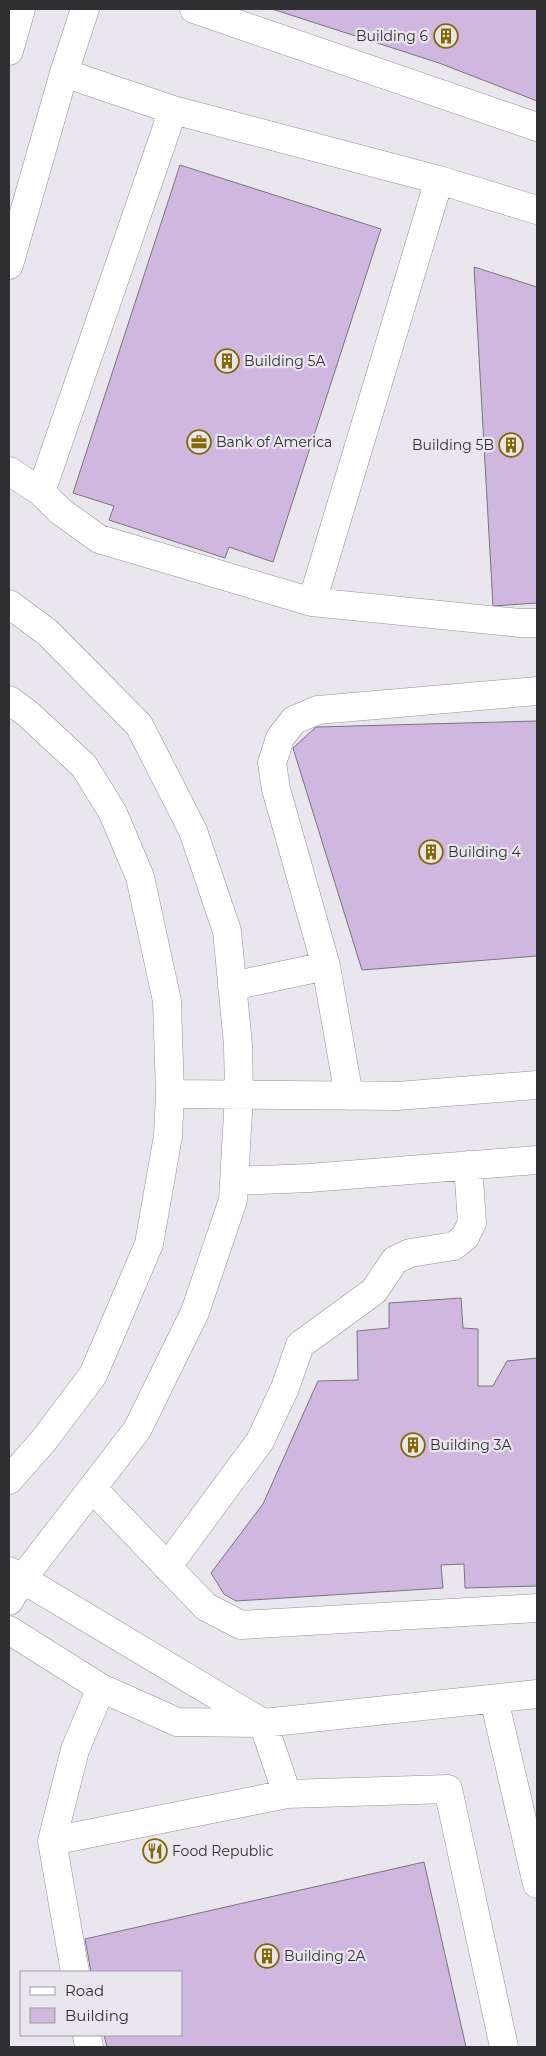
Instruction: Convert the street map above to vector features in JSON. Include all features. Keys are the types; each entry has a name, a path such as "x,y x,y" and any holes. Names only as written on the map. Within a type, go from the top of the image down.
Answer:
{"street":[{"path":"9,51 21,9"},
{"path":"9,265 64,73 85,9"},
{"path":"198,9 537,127"},
{"path":"64,73 173,110 439,180 537,210"},
{"path":"41,492 173,110"},
{"path":"312,602 439,180"},
{"path":"9,471 41,492 60,511 99,539 312,602 520,623 537,623"},
{"path":"9,604 46,632 139,724 193,831 227,931 238,1045 239,1096 233,1200 195,1312 137,1430 93,1489 13,1584 263,1723 287,1794"},
{"path":"349,1096 326,966 276,790 272,763 280,738 294,720 318,710 537,691"},
{"path":"9,700 28,714 84,766 113,813 140,877 167,1001 170,1094 168,1136 149,1244 93,1375 44,1440 9,1480"},
{"path":"232,986 326,966"},
{"path":"170,1094 397,1096 537,1085"},
{"path":"234,1181 309,1178 537,1160"},
{"path":"167,1566 260,1442 285,1388 300,1345 374,1291 395,1260 410,1253 454,1246 465,1237 472,1223 468,1165"},
{"path":"93,1489 206,1607 241,1625 537,1608"},
{"path":"9,1630 101,1688 177,1722 263,1723 537,1694"},
{"path":"75,1971 52,1841 75,1750 101,1688"},
{"path":"494,1699 537,1884"},
{"path":"52,1841 287,1794 448,1789 504,2047"}],"building":[{"name":"Building 6","path":"272,9 537,9 537,101 439,63"},
{"name":"Building 5A","path":"180,165 381,229 273,562 229,547 225,558 109,520 114,506 73,493"},
{"name":"Building 5B","path":"474,267 537,287 537,603 493,606"},
{"name":"Building 4","path":"537,721 537,956 362,970 293,748 316,727"},
{"name":"Building 3A","path":"461,1298 463,1328 478,1329 478,1386 493,1386 507,1361 537,1358 537,1586 465,1588 464,1564 441,1565 443,1588 236,1601 224,1594 211,1573 263,1504 318,1381 358,1380 357,1331 389,1328 389,1303"},
{"name":"Building 2A","path":"424,1862 466,2047 107,2047 104,2036 182,2036 182,1971 91,1971 85,1939"}],"place":[{"name":"Building 6","path":"446,36"},
{"name":"Building 5A","path":"227,361"},
{"name":"Bank of America","path":"199,442"},
{"name":"Building 5B","path":"511,445"},
{"name":"Building 4","path":"431,852"},
{"name":"Building 3A","path":"413,1445"},
{"name":"Food Republic","path":"155,1851"},
{"name":"Building 2A","path":"267,1956"}]}
